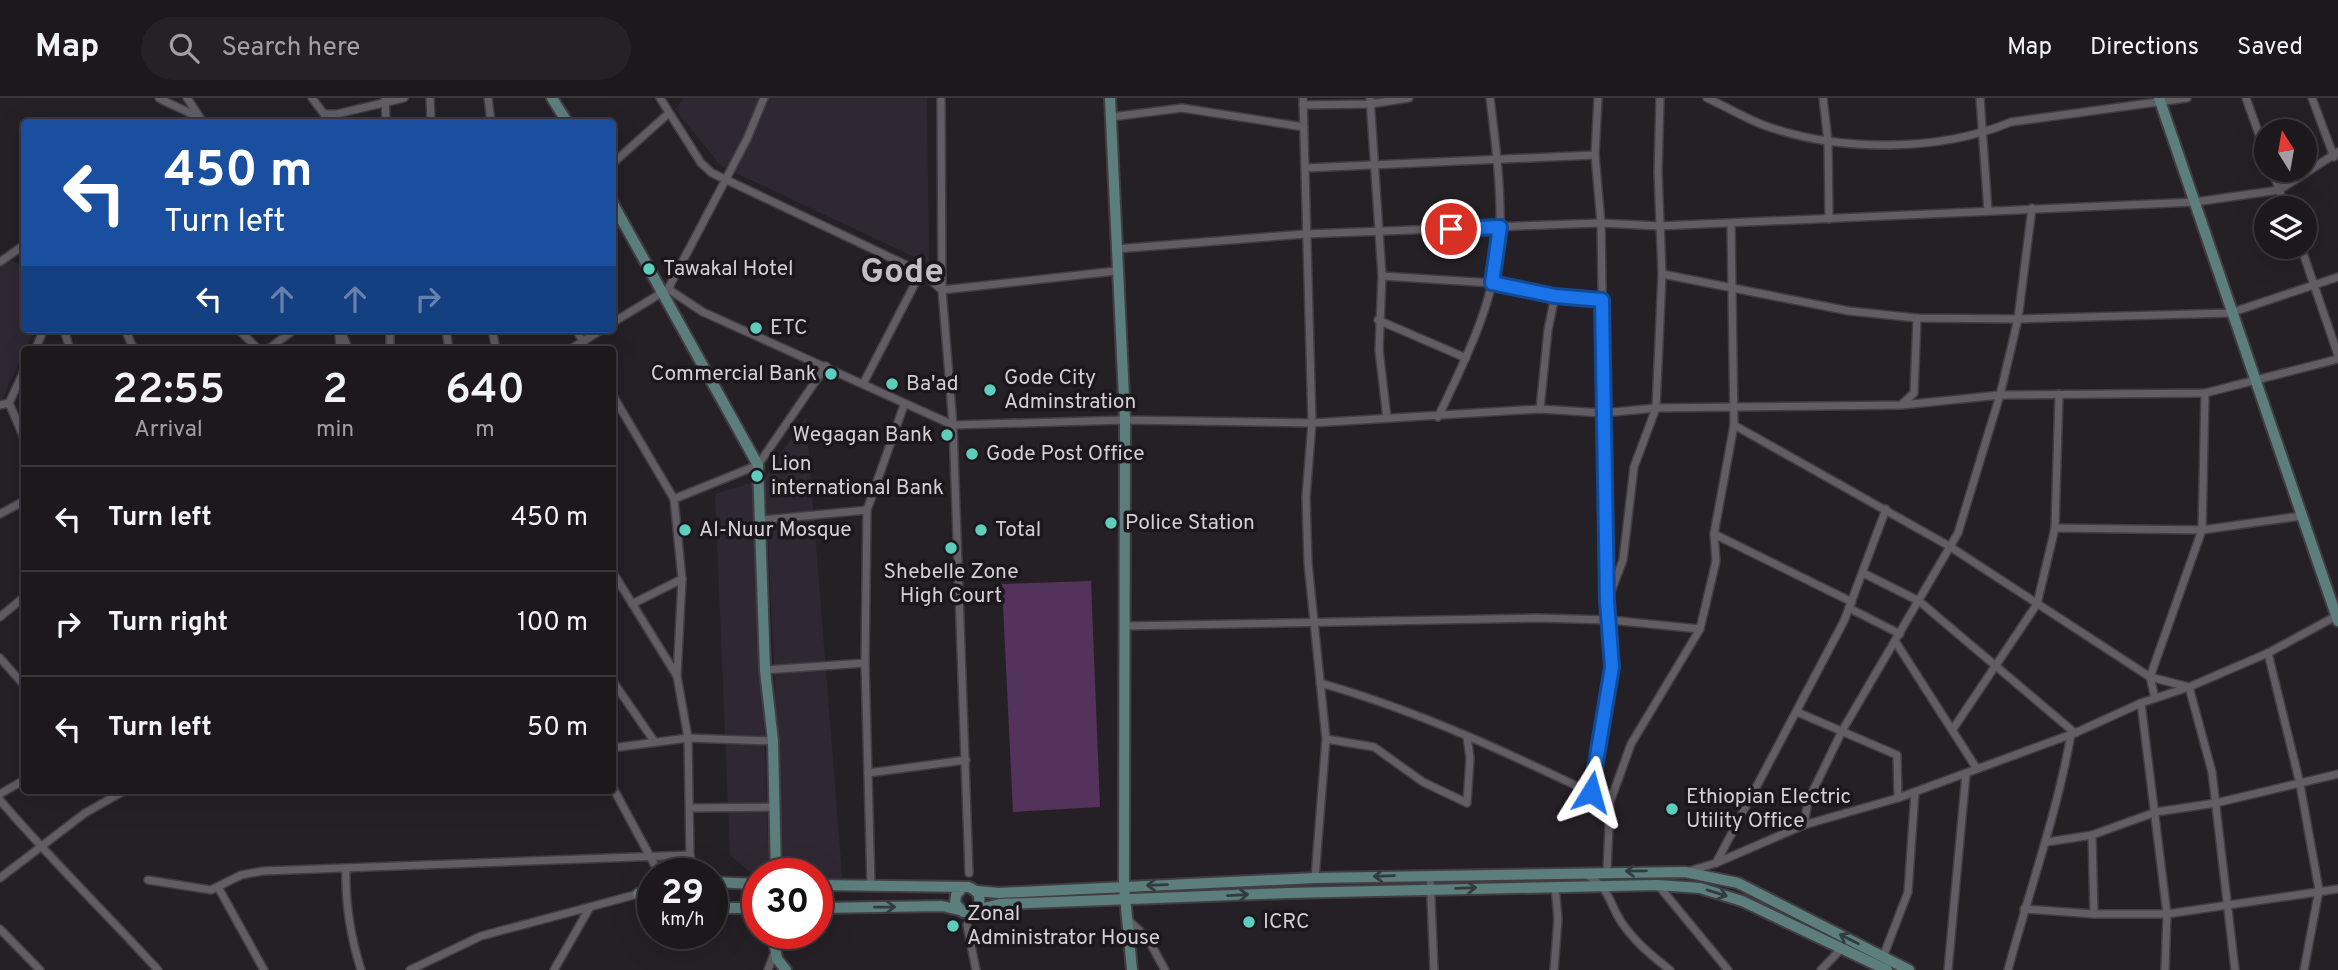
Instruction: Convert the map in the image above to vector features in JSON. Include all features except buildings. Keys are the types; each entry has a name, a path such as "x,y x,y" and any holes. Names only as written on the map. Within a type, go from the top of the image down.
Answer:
{"street":[{"path":"159,98 198,119"},
{"path":"187,98 201,119"},
{"path":"312,98 328,119"},
{"path":"324,114 404,98"},
{"path":"430,98 431,119"},
{"path":"488,98 491,119"},
{"path":"552,98 565,119"},
{"path":"660,98 701,163 725,179 921,272 942,290 1116,271"},
{"path":"616,321 665,291 690,251 747,139 764,98"},
{"path":"940,98 942,290 953,425 969,873 980,898 967,910 967,925 976,970"},
{"path":"1110,98 1125,420 1124,886 1132,970"},
{"path":"1315,878 1326,739 1308,563 1307,520 1312,423 1304,234 1306,168 1303,102 1409,98"},
{"path":"1438,417 1466,358 1492,283 1500,227 1497,158 1490,98"},
{"path":"1591,792 1612,667 1607,601 1601,223 1595,155 1598,98"},
{"path":"1607,601 1623,560 1634,467 1656,408 1662,274 1659,226 1660,98"},
{"path":"1707,98 1766,126 1828,141 1894,147 1984,133 2011,122 2187,98"},
{"path":"1823,98 1828,141 1829,219"},
{"path":"1980,98 1987,211"},
{"path":"2246,98 2254,120"},
{"path":"1116,249 1304,234 1601,223 1659,226 2195,202 2279,190 2336,155 2312,98"},
{"path":"385,101 386,119"},
{"path":"1370,101 1382,276 1378,320 1387,418"},
{"path":"1685,872 1716,863 1804,825 1898,798 2073,733 2268,653 2338,616 2230,313 2159,101"},
{"path":"1111,117 1182,108 1304,127"},
{"path":"616,160 669,113"},
{"path":"1306,168 1595,155"},
{"path":"2276,182 2281,196"},
{"path":"1804,825 1808,801 1842,731 1919,601 1963,520 2000,395 2018,319 2032,208"},
{"path":"616,209 665,291 758,465 762,520 765,670 773,741 775,858"},
{"path":"1607,871 1610,802 1631,744 1700,629 1716,561 1714,534 1735,408 1731,223"},
{"path":"0,262 21,247"},
{"path":"665,291 704,312 953,425 1125,420 1312,423 1540,409 1603,413 1656,408 1902,405 2000,395 2205,393 2255,383 2338,357 2306,259"},
{"path":"863,384 921,272"},
{"path":"1662,274 1732,290 1849,310 1917,318 2018,319 2230,313 2338,277"},
{"path":"1382,276 1492,283 1555,296 1602,300"},
{"path":"1540,409 1548,330 1555,296"},
{"path":"1902,405 1914,393 1917,318"},
{"path":"1378,320 1466,358"},
{"path":"242,333 255,346"},
{"path":"272,346 290,333"},
{"path":"578,333 585,346"},
{"path":"575,346 596,333"},
{"path":"674,499 758,465 826,366"},
{"path":"21,377 9,403 21,431"},
{"path":"2155,698 2150,677 2202,530 2205,393"},
{"path":"1953,729 2037,604 2055,528 2059,394"},
{"path":"616,401 674,499 682,579 677,676 688,737 691,858"},
{"path":"0,405 9,403"},
{"path":"871,886 865,663 867,510 904,405"},
{"path":"1734,425 1773,450 1886,509 1949,546 2150,677 2189,687"},
{"path":"0,514 21,503"},
{"path":"1716,863 1851,605 1886,509"},
{"path":"762,520 867,510"},
{"path":"2055,528 2202,530 2301,516"},
{"path":"1714,534 1851,605 1897,638 1977,769"},
{"path":"1863,573 1919,601 2073,733"},
{"path":"616,577 677,676"},
{"path":"632,604 682,579"},
{"path":"0,617 21,600"},
{"path":"1126,626 1610,620 1700,629"},
{"path":"2268,653 2300,784 2319,890 2304,970"},
{"path":"0,658 21,677"},
{"path":"765,670 865,663"},
{"path":"1320,684 1374,698 1610,802"},
{"path":"616,686 654,741"},
{"path":"2189,687 2212,772 2230,904 2235,970"},
{"path":"2141,703 2167,914 2165,970"},
{"path":"1797,712 1896,755 1898,798"},
{"path":"2008,970 2024,909 2047,842 2073,733"},
{"path":"616,747 688,737 773,741"},
{"path":"1326,739 1374,747 1423,782 1467,803 1471,758 1466,737"},
{"path":"868,773 966,760"},
{"path":"1948,970 1966,774"},
{"path":"2047,842 2092,835 2155,812 2216,803 2338,774"},
{"path":"0,794 21,782"},
{"path":"1884,957 1908,892 1915,792"},
{"path":"616,793 652,858"},
{"path":"1,876 85,813 119,794"},
{"path":"0,800 38,846 95,900 158,970"},
{"path":"690,808 775,807"},
{"path":"2092,835 2094,914"},
{"path":"148,880 211,890 241,875 263,871 690,855"},
{"path":"346,868 347,911 362,970"},
{"path":"833,885 962,888 999,893 1315,878 1607,871 1685,872 1738,883 1909,970"},
{"path":"1582,872 1603,884 1621,922 1649,955 1670,970"},
{"path":"967,910 955,899 969,873"},
{"path":"1494,874 1495,887"},
{"path":"1430,875 1434,970"},
{"path":"1287,880 1287,893"},
{"path":"1182,884 1183,898"},
{"path":"833,908 942,906 967,910 1000,904 1287,893 1603,884 1657,885 1700,888 1742,901 1887,970"},
{"path":"1657,885 1728,970"},
{"path":"1554,970 1558,919 1555,886"},
{"path":"218,887 264,970"},
{"path":"2024,909 2094,914 2167,914 2338,889"},
{"path":"410,970 481,936 637,894"},
{"path":"554,970 590,907"},
{"path":"1129,921 1147,937 1165,970"},
{"path":"0,929 40,970"},
{"path":"1821,970 1841,949"},
{"path":"768,970 775,950"},
{"path":"775,950 786,970"}],"shaded area":[{"path":"684,98 927,98 929,264 721,166 675,109"},
{"path":"0,256 21,265 21,333 33,333 27,346 21,346 21,359 0,404"},
{"path":"806,417 843,887 833,887 833,858 783,858 765,477"},
{"path":"755,482 768,858 742,858 742,865 730,855 715,494"},
{"path":"1091,581 1100,807 1013,812 1002,584"}],"place":[{"name":"Tawakal Hotel","path":"649,269"},
{"name":"ETC","path":"756,328"},
{"name":"Commercial Bank","path":"831,374"},
{"name":"Ba'ad","path":"892,384"},
{"name":"Gode City Adminstration","path":"990,390"},
{"name":"Wegagan Bank","path":"947,435"},
{"name":"Gode Post Office","path":"972,454"},
{"name":"Lion international Bank","path":"757,476"},
{"name":"Police Station","path":"1111,523"},
{"name":"Al-Nuur Mosque","path":"685,530"},
{"name":"Total","path":"981,530"},
{"name":"Shebelle Zone High Court","path":"951,548"},
{"name":"Ethiopian Electric Utility Office","path":"1672,809"},
{"name":"ICRC","path":"1249,922"},
{"name":"Zonal Administrator House","path":"953,926"}],"district":[{"name":"Gode","path":"902,273"}],"route":[{"path":"1451,229 1500,227 1492,283 1555,296 1602,300 1607,601 1612,667 1591,792"}]}
